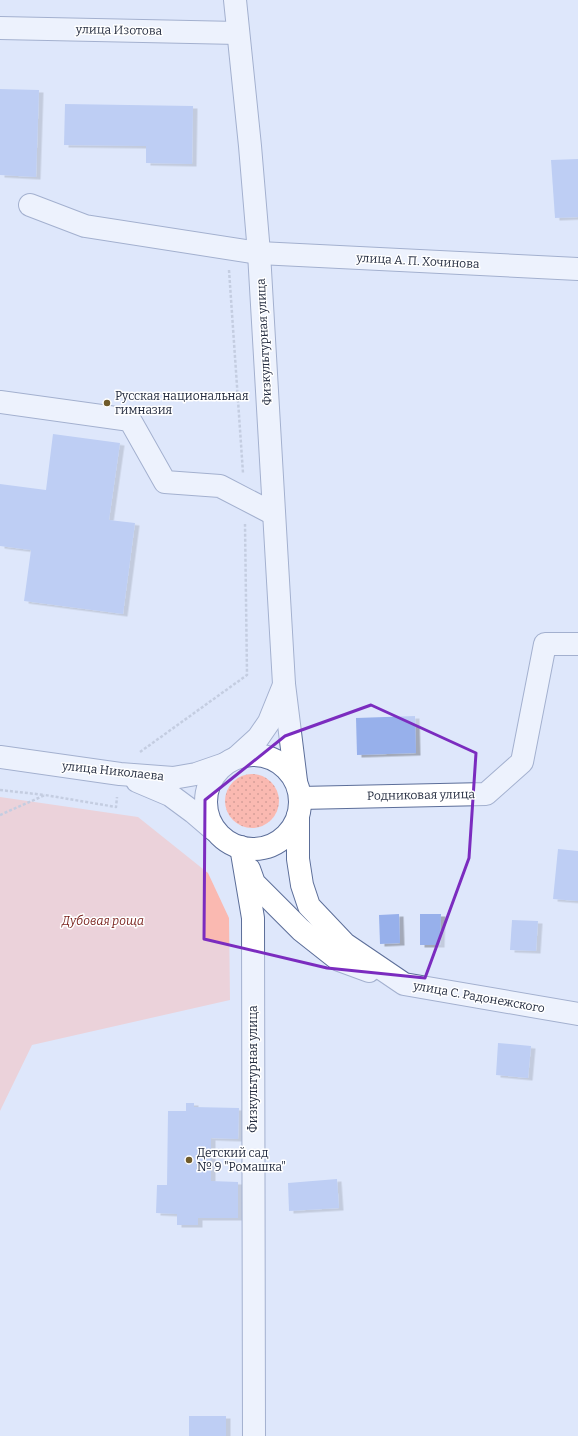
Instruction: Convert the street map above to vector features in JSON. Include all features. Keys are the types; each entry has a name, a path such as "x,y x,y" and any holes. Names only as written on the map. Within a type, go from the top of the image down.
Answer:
{"street":[{"name":"Физкультурная улица","path":"234,0 258,253 284,684 298,798 292,829 282,839 270,846 256,849 242,847 229,842 219,834 210,821 206,806 207,790 214,775 258,738 269,722 284,684"},
{"name":"улица Изотова","path":"0,28 238,33"},
{"name":"улица А. П. Хочинова","path":"30,205 85,226 258,253 578,269"},
{"path":"0,402 130,420 165,482 220,486 274,514"},
{"name":"Родниковая улица","path":"298,798 486,794 522,762 545,644 578,644"},
{"path":"231,761 250,754 264,756 277,761 288,770 298,798"},
{"name":"улица Николаева","path":"0,757 120,774 173,778 196,774 231,761"},
{"path":"120,774 170,795 219,834"},
{"name":"улица С. Радонежского","path":"298,798 298,859 302,885 309,906 344,944 404,984 578,1014"},
{"name":"Физкультурная улица","path":"242,847 253,918 254,1436"},
{"path":"242,847 254,883 301,930 339,960 404,984"}],"path":[{"path":"0,790 116,807 120,774 132,758 247,675 244,499 228,248"},
{"path":"0,815 45,796"}],"highlighted area":[{"path":"371,705 476,753 469,858 425,978 327,968 204,939 205,800 285,736"}],"green space":[{"path":"247,774 257,774 267,778 275,786 279,796 279,806 275,816 267,824 257,828 247,828 237,824 229,816 225,806 225,796 229,786 237,778"},
{"name":"Дубовая роща","path":"0,797 138,817 208,873 229,918 230,1000 32,1045 0,1111"}],"building":[{"path":"0,89 39,90 36,177 0,175"},
{"path":"65,104 193,106 192,164 146,163 146,146 64,145"},
{"path":"578,159 578,217 555,218 551,160"},
{"path":"53,434 120,443 109,520 135,523 123,614 24,601 31,550 0,546 0,484 46,490"},
{"path":"415,716 416,753 357,755 356,718"},
{"path":"558,849 578,851 578,901 553,899"},
{"path":"399,914 400,943 380,944 379,915"},
{"path":"420,914 441,914 440,945 420,945"},
{"path":"512,920 538,921 536,951 510,950"},
{"path":"498,1043 531,1046 528,1078 496,1075"},
{"name":"Детский сад № 9 \"Ромашка\"","path":"186,1103 194,1103 194,1107 239,1108 238,1139 211,1138 211,1181 238,1182 238,1218 198,1218 198,1225 177,1225 177,1214 156,1213 157,1185 167,1185 168,1111 186,1111"},
{"path":"337,1179 339,1208 289,1211 288,1183"},
{"path":"189,1416 226,1416 226,1436 189,1436"}],"place":[{"name":"Русская национальная гимназия","path":"107,403"},
{"name":"Детский сад № 9 \"Ромашка\"","path":"189,1160"}]}
